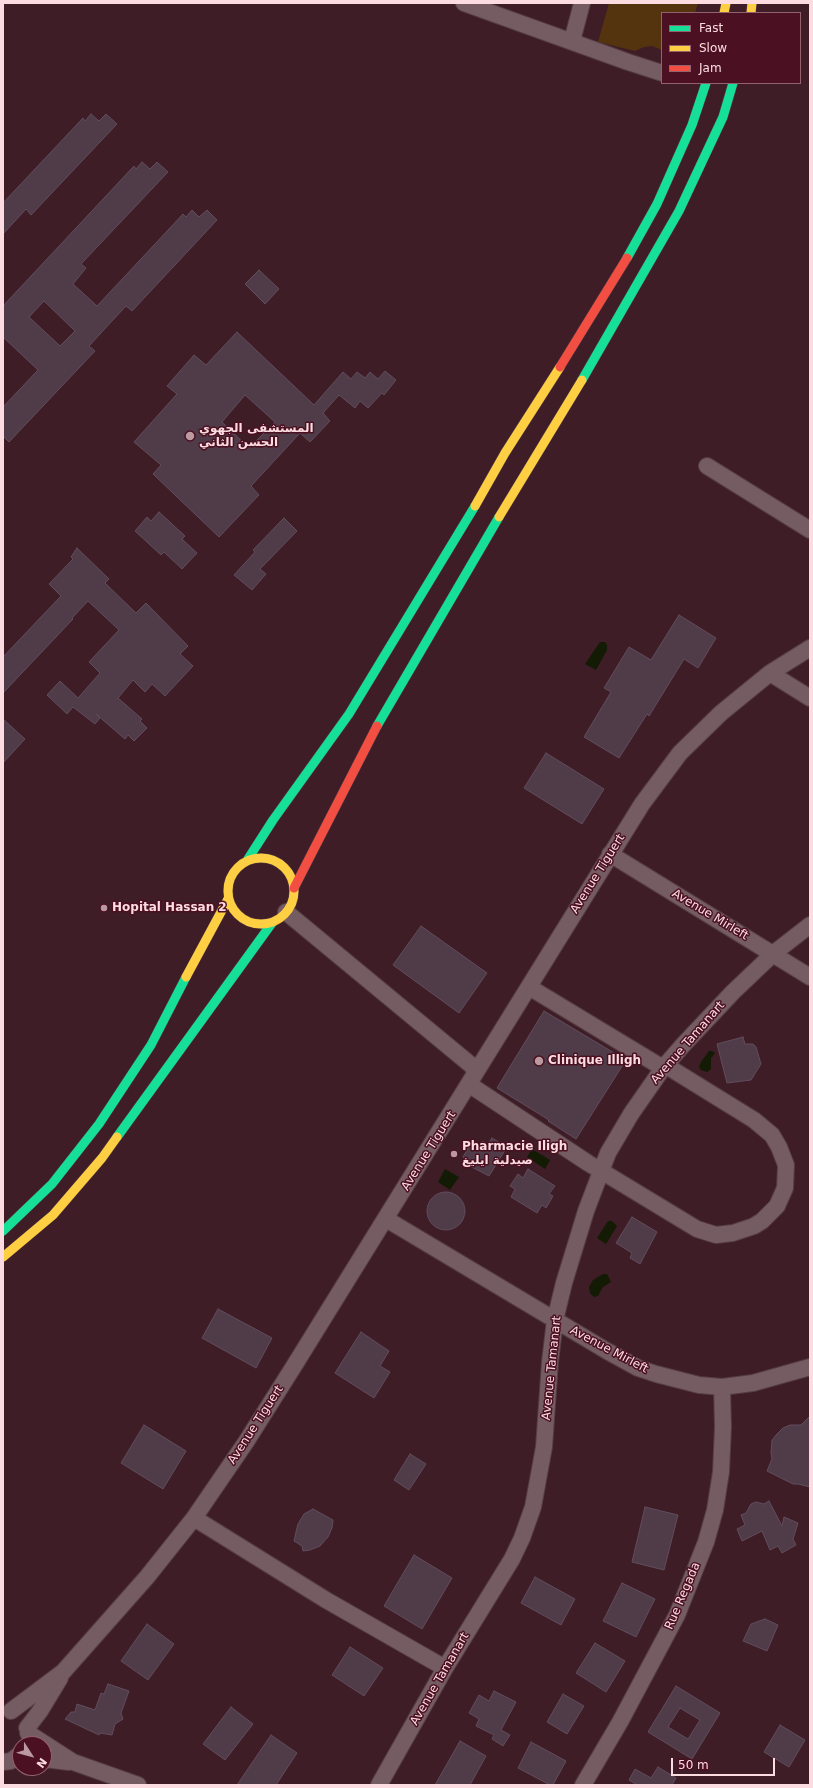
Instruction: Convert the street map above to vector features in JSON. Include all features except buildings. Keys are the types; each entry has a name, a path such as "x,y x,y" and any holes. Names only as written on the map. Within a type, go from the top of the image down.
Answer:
{"highway":[{"path":"294,888 377,725 491,530 603,345 679,211 723,117 733,84"},
{"path":"248,859 270,859 279,863 292,878 294,898 286,912 279,920 261,925 250,924 240,918 232,910 228,899 227,889 230,878 235,870 248,859 348,714 462,530 505,453 563,363 624,263 657,204 692,125 701,85"},
{"path":"3,1231 52,1184 99,1124 151,1045 205,939 228,899"},
{"path":"3,1257 52,1215 102,1158 272,923"}],"street":[{"path":"464,3 661,73"},
{"path":"572,41 582,3"},
{"path":"707,466 810,530"},
{"name":"Avenue Tiguert","path":"27,1735 63,1672 147,1577 194,1518 250,1436 470,1085 477,1070 642,804 680,753 721,713 770,673 810,648"},
{"path":"770,673 810,698"},
{"name":"Avenue Mirleft","path":"610,854 810,976"},
{"path":"286,912 477,1070"},
{"name":"Avenue Tamanart","path":"379,1785 445,1668 512,1559 522,1538 533,1507 544,1447 550,1362 555,1320 564,1283 600,1170 608,1153 631,1114 664,1067 707,1018 774,954 810,925"},
{"path":"470,1085 654,1205 697,1229 716,1235 733,1233 754,1226 762,1221 777,1206 785,1188 786,1165 782,1152 772,1136 748,1116 529,987"},
{"name":"Avenue Mirleft","path":"386,1219 638,1368 698,1385 722,1387 753,1383 810,1367"},
{"name":"Rue Regada","path":"583,1785 620,1722 674,1621 706,1542 721,1472 723,1427 722,1387"},
{"path":"194,1518 326,1600 445,1668"},
{"name":"Avenue Tiguert","path":"7,1710 63,1672"},
{"path":"7,1710 23,1721 27,1735 73,1762 138,1785"},
{"path":"52,1760 73,1762"}],"shaded area":[{"path":"609,3 698,3 695,12 661,12 661,50 652,46 644,47 635,51 598,42"},
{"path":"600,642 605,642 607,645 607,650 596,670 585,664"},
{"path":"709,1051 715,1053 711,1058 711,1069 707,1072 701,1070 699,1067"},
{"path":"532,1149 550,1160 545,1169 527,1157"},
{"path":"445,1169 459,1177 450,1190 438,1182"},
{"path":"608,1221 612,1221 617,1226 606,1244 597,1238"},
{"path":"603,1274 607,1274 611,1282 603,1287 598,1296 594,1297 590,1293 589,1287 593,1280"}],"traffic: fast":[{"path":"627,258 657,204 692,125 706,84"},
{"path":"582,380 679,211 723,117 733,84"},
{"path":"248,859 273,820 349,714 475,506"},
{"path":"377,726 499,517"},
{"path":"117,1137 272,923"},
{"path":"3,1231 52,1184 99,1124 151,1045 186,977"}],"traffic: slow":[{"path":"724,12 726,3"},
{"path":"751,12 752,3"},
{"path":"475,506 505,453 560,367"},
{"path":"499,517 582,380"},
{"path":"254,858 268,858 280,863 289,872 294,884 294,891 292,904 285,915 268,924 254,924 242,919 233,910 228,898 228,884 233,872 242,863 254,858"},
{"path":"186,977 228,899"},
{"path":"3,1257 53,1215 102,1158 117,1137"}],"traffic: jam":[{"path":"560,367 627,258"},
{"path":"294,888 377,726"}],"place":[{"name":"المستشفى الجهوي الحسن الثاني","path":"190,436"},
{"name":"Hopital Hassan 2","path":"104,908"},
{"name":"Clinique Illigh","path":"539,1061"},
{"name":"Pharmacie Iligh صيدلية ايليغ","path":"454,1154"}]}
